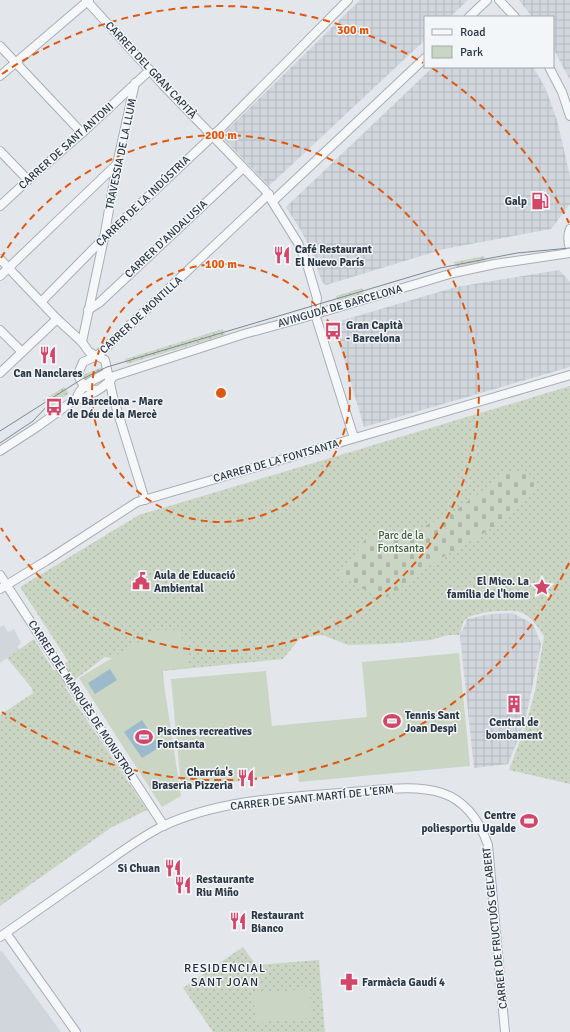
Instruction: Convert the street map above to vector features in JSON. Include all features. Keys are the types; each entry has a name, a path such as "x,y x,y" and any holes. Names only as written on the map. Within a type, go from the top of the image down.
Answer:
{"street":[{"name":"CARRER DEL GRAN CAPITÀ","path":"87,0 150,70 271,198 298,243 307,264 317,298 315,314 354,438"},
{"path":"0,76 87,0"},
{"name":"CARRER DE LA INDÚSTRIA","path":"41,302 104,238 213,135 348,0"},
{"path":"470,16 487,0"},
{"path":"499,0 514,16"},
{"path":"0,46 82,133"},
{"name":"CARRER DE MONTILLA","path":"85,387 82,384 78,374 83,362 97,356 424,59"},
{"path":"550,68 562,92 570,116"},
{"name":"CARRER DE SANT ANTONI","path":"0,206 150,70"},
{"name":"TRAVESSIA DE LA LLUM","path":"82,342 135,83"},
{"path":"0,152 28,180"},
{"path":"0,276 118,164"},
{"name":"CARRER D'ANDALUSIA","path":"88,310 99,303 243,168"},
{"path":"570,230 568,233 568,243 570,249"},
{"name":"AVINGUDA DE BARCELONA","path":"0,450 37,427 77,398 78,394 85,387 110,377 244,334 453,273 495,264 570,253"},
{"path":"0,259 57,319 82,342 89,352 105,360 144,500"},
{"path":"0,373 57,319"},
{"path":"0,330 22,352"},
{"name":"CARRER DE LA FONTSANTA","path":"3,587 137,502 570,375"},
{"name":"AVINGUDA DE BARCELONA","path":"77,398 82,399 97,390 110,377"},
{"path":"85,387 90,390 97,390"},
{"name":"CARRER DEL MARQUÈS DE MONISTROL","path":"0,575 3,587 42,639 164,826"},
{"name":"CARRER DE SANT MARTÍ DE L'ERM","path":"3,935 119,853 164,826 193,814 228,805 269,800 376,790 416,788 443,793 465,806"},
{"name":"CARRER DE FRUCTUÓS GELABERT","path":"465,806 481,827 488,845 505,1032"},
{"path":"3,935 76,1032"}],"shaded area":[{"path":"360,0 468,0 451,16 424,16 424,41 269,186 221,136"},
{"path":"519,0 570,0 570,80 554,50 554,16 531,16"},
{"path":"432,68 534,68 545,87 557,120 570,176 570,204 551,229 444,249 326,285 322,282 310,248 286,207"},
{"path":"559,270 570,282 570,367 364,427 333,323 456,287"},
{"path":"513,613 533,624 541,644 525,722 508,764 474,768 460,636 467,619 490,614"},
{"path":"4,625 8,632 14,629 21,643 18,646 19,650 0,663 0,627"},
{"path":"2,951 61,1032 0,1032 0,952"}],"green space":[{"path":"484,256 486,261 456,267 454,262"},
{"path":"362,288 365,296 354,299 353,296 338,301 336,296"},
{"path":"223,329 225,335 127,364 125,359"},
{"path":"102,367 104,372 86,380 83,375"},
{"name":"Parc de la Fontsanta","path":"570,386 570,784 509,770 525,727 535,691 544,636 528,616 520,612 500,611 475,615 464,621 460,635 448,635 431,640 387,644 348,645 322,635 300,638 283,659 163,671 169,746 111,658 105,657 65,687 147,810 112,827 0,906 0,715 33,693 31,687 7,658 34,639 54,671 68,661 20,587 139,515"},
{"path":"64,387 69,393 50,408 43,400"},
{"path":"525,470 540,486 534,492 488,531 436,561 383,600 340,576 367,537 391,541 451,514 493,482 502,472"},
{"name":"Piscines recreatives Fontsanta","path":"158,630 181,630 182,639 187,642 189,667 162,671 181,796 162,807 79,678"},
{"name":"Tennis Sant Joan Despi","path":"459,653 470,766 299,782 298,773 241,779 241,781 181,786 171,679 266,671 272,726 367,717 362,662"},
{"path":"243,947 256,965 319,960 325,1032 213,1032 183,988"},
{"path":"310,989 311,1018 256,1023 253,993"}],"water":[{"path":"110,669 117,680 95,694 88,683"},
{"path":"142,720 160,747 142,758 124,732"}],"tram line":[{"path":"0,431 82,379 107,367 440,268 517,253 570,248"},
{"path":"0,443 33,421 51,402"}],"place":[{"name":"Galp","path":"540,201"},
{"name":"Café Restaurant El Nuevo París","path":"282,255"},
{"name":"Gran Capità - Barcelona","path":"333,331"},
{"name":"Can Nanclares","path":"48,355"},
{"name":"Av Barcelona - Mare de Déu de la Mercè","path":"54,407"},
{"name":"Aula de Educació Ambiental","path":"141,581"},
{"name":"El Mico. La família de l'home","path":"542,587"},
{"name":"Central de bombament","path":"514,704"},
{"name":"Tennis Sant Joan Despi","path":"392,721"},
{"name":"Piscines recreatives Fontsanta","path":"144,737"},
{"name":"Charrúa's Braseria Pizzeria","path":"246,778"},
{"name":"Centre poliesportiu Ugalde","path":"529,821"},
{"name":"Si Chuan","path":"173,868"},
{"name":"Restaurante Riu Miño","path":"183,885"},
{"name":"Restaurant Bianco","path":"238,921"},
{"name":"Farmàcia Gaudí 4","path":"349,982"}],"district":[{"name":"RESIDENCIAL SANT JOAN","path":"225,975"}]}
